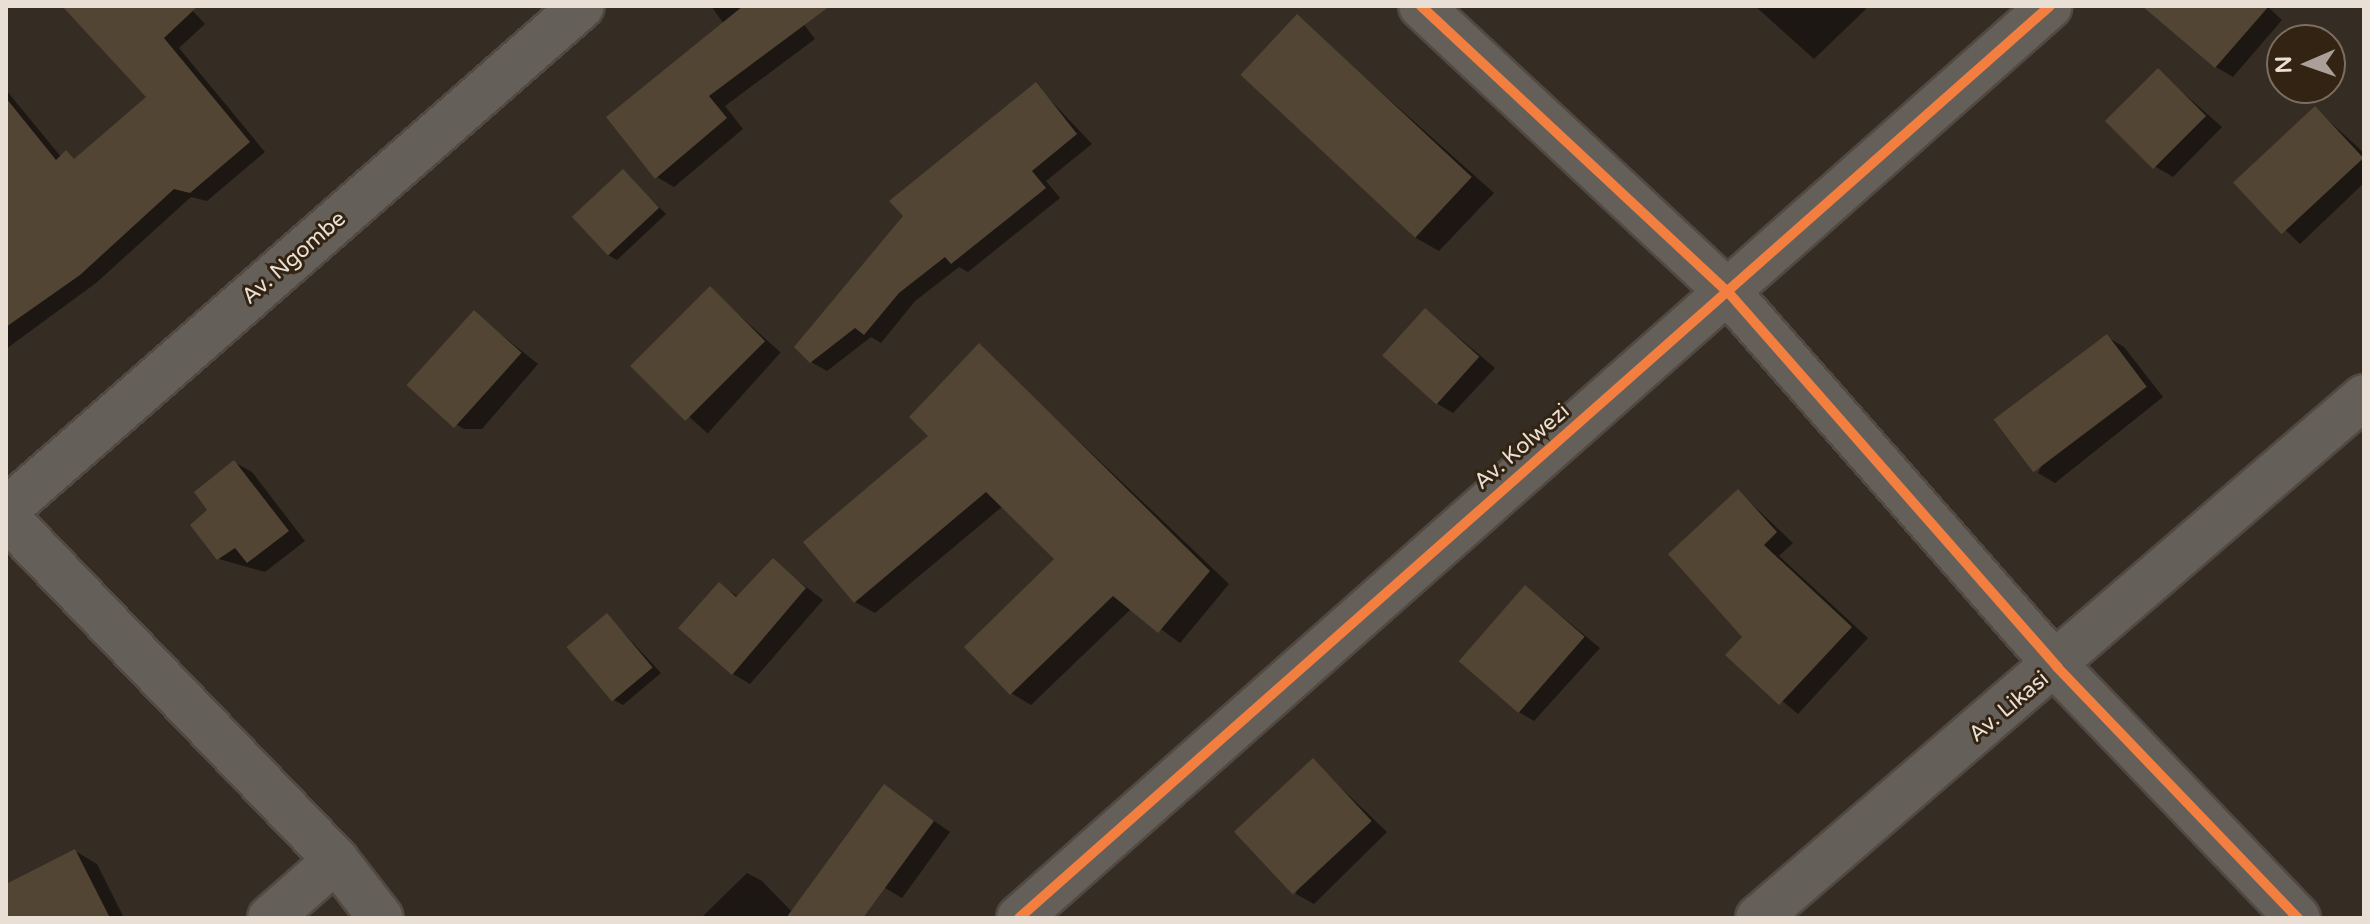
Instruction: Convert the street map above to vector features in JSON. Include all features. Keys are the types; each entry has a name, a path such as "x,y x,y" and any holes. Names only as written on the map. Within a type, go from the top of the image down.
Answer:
{"street":[{"name":"Av. Ngombe","path":"6,510 582,6"},
{"path":"1421,6 1728,292 2057,667 2298,918"},
{"name":"Av. Kolwezi","path":"1019,918 2050,6"},
{"name":"Av. Likasi","path":"1758,918 2057,667 2364,397"},
{"path":"6,517 336,860 381,918"},
{"path":"270,918 336,860"}],"building":[{"path":"62,6 198,6 164,38 250,142 190,193 174,189 80,275 6,327 6,98 56,160 66,150 74,159 146,97"},
{"path":"743,6 830,6 709,96 727,118 655,179 606,117"},
{"path":"2142,6 2269,6 2215,68"},
{"path":"1297,14 1472,177 1415,238 1240,75"},
{"path":"2158,68 2206,116 2153,169 2105,121"},
{"path":"1036,82 1077,134 1032,171 1046,188 951,264 945,257 899,293 864,335 855,328 810,363 794,347 903,216 889,201"},
{"path":"2315,106 2363,158 2282,234 2233,182"},
{"path":"623,169 659,208 608,256 572,217"},
{"path":"710,286 765,341 685,421 630,366"},
{"path":"1425,308 1479,357 1436,404 1382,356"},
{"path":"474,310 522,353 454,428 406,385"},
{"path":"2107,334 2147,387 2033,472 1994,419"},
{"path":"979,343 1210,571 1158,633 1113,596 1010,695 964,647 1054,559 986,492 854,603 803,542 928,436 909,417"},
{"path":"234,460 289,531 247,563 235,548 217,560 190,525 207,510 194,492"},
{"path":"1738,489 1777,532 1764,545 1852,627 1779,705 1725,655 1742,637 1668,554"},
{"path":"773,558 806,588 732,675 678,628 719,582 736,597"},
{"path":"1525,585 1585,637 1518,713 1459,661"},
{"path":"607,613 653,667 612,701 566,647"},
{"path":"1313,758 1372,821 1293,895 1234,832"},
{"path":"884,784 934,821 863,918 786,918"},
{"path":"75,849 110,918 6,918 6,884"}],"cycle path":[{"path":"1421,6 1728,292 2057,667 2298,918"},
{"path":"1019,918 2050,6"}]}
